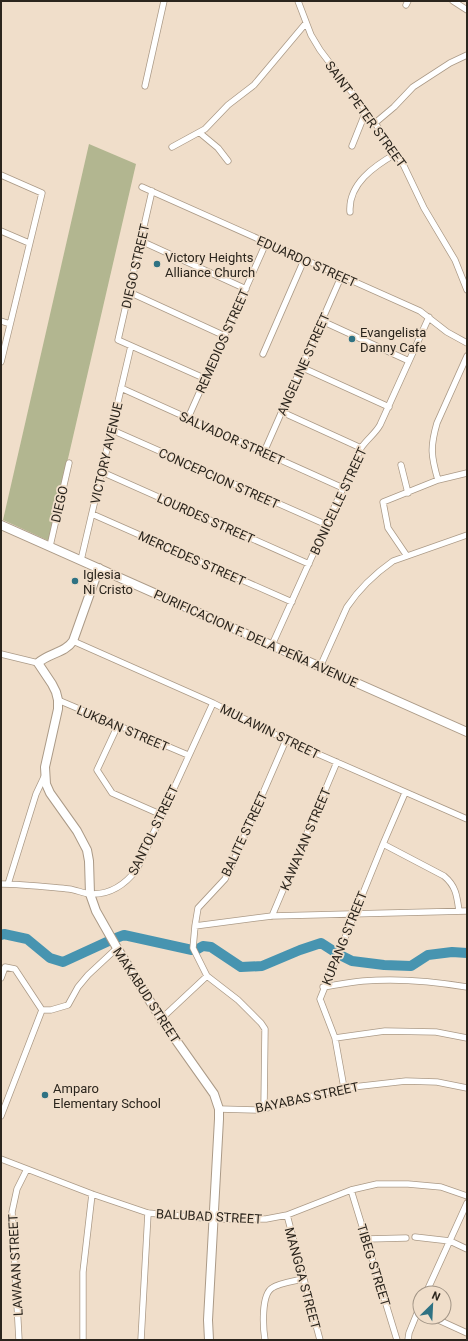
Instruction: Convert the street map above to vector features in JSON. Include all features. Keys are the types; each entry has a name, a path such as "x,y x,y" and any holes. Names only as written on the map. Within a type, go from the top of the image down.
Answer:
{"street":[{"path":"144,86 164,1"},
{"name":"SAINT PETER STREET","path":"298,1 306,23 320,50 397,154 424,208 455,260 467,290"},
{"path":"453,1 467,10"},
{"path":"172,147 200,133 210,125 228,105 254,85 306,23"},
{"path":"375,123 414,88 450,63 467,55"},
{"path":"352,146 366,111"},
{"path":"200,133 218,148 228,161"},
{"path":"350,212 349,204 354,189 377,165 397,154"},
{"path":"1,175 42,192 1,362"},
{"name":"EDUARDO STREET","path":"142,187 420,311 447,332 467,342"},
{"name":"DIEGO STREET","path":"131,346 118,340 152,191"},
{"path":"1,231 29,243"},
{"path":"141,241 246,289"},
{"name":"REMEDIOS STREET","path":"188,418 266,243"},
{"path":"264,354 304,260"},
{"name":"ANGELINE STREET","path":"264,452 341,277"},
{"path":"129,292 225,336"},
{"name":"BONICELLE STREET","path":"272,645 361,448 378,430 429,317"},
{"path":"1,321 10,324"},
{"path":"322,321 409,361"},
{"path":"131,346 206,379"},
{"name":"VICTORY AVENUE","path":"81,560 131,346"},
{"path":"438,480 431,454 434,433 467,356"},
{"path":"301,367 389,407"},
{"name":"SALVADOR STREET","path":"121,388 343,488"},
{"path":"282,412 361,448"},
{"name":"CONCEPCION STREET","path":"112,430 327,525"},
{"name":"DIEGO","path":"50,546 69,463"},
{"path":"400,464 408,493"},
{"name":"LOURDES STREET","path":"102,472 309,564"},
{"path":"407,556 388,528 383,502 438,480 467,473"},
{"name":"MERCEDES STREET","path":"92,514 292,602"},
{"name":"PURIFICACION F. DELA PEÑA AVENUE","path":"1,525 467,732"},
{"path":"320,667 347,606 383,568 393,561 467,535"},
{"path":"1,654 38,663 49,655 67,648 74,641 99,568"},
{"name":"MULAWIN STREET","path":"74,641 213,703 286,740 467,819"},
{"name":"MAKABUD STREET","path":"38,663 52,684 58,700 57,717 46,758 45,776 50,793 76,830 87,850 89,861 90,894 96,911 117,948 162,1019 214,1094 219,1108 208,1320 209,1340"},
{"name":"LUKBAN STREET","path":"58,700 188,755"},
{"name":"SANTOL STREET","path":"1,884 70,890 90,894 108,892 119,887 128,880 136,869 162,815 188,755 213,703"},
{"path":"118,725 97,770 112,793 162,815"},
{"name":"BALITE STREET","path":"264,1108 265,1029 238,1000 207,976 193,948 194,926 198,908 225,879 286,740"},
{"name":"KAWAYAN STREET","path":"272,916 338,762"},
{"path":"8,884 36,794 45,776"},
{"name":"KUPANG STREET","path":"344,1088 336,1038 320,999 324,986 405,793"},
{"path":"383,844 444,876 451,882 456,895 459,911"},
{"path":"194,926 272,916 467,911"},
{"path":"42,1010 51,1010 68,1005 78,987 88,975 117,948"},
{"path":"1,978 5,967 15,969 42,1010"},
{"path":"162,1019 207,976"},
{"path":"324,986 362,981 401,980 440,982 467,987"},
{"path":"1,1116 42,1010"},
{"path":"336,1038 385,1031 436,1032 467,1038"},
{"name":"BAYABAS STREET","path":"219,1108 259,1110 344,1088 406,1081 437,1082 467,1088"},
{"name":"BALUBAD STREET","path":"1,1159 92,1194 148,1213 214,1219 266,1219 287,1215 350,1190 377,1184 408,1184 441,1187 467,1196"},
{"name":"LAWAAN STREET","path":"18,1340 12,1212 17,1189 27,1169"},
{"name":"TIBEG STREET","path":"350,1190 367,1239 398,1340"},
{"path":"83,1340 83,1272 92,1194"},
{"path":"430,1285 467,1203"},
{"path":"141,1340 148,1213"},
{"name":"MANGGA STREET","path":"287,1215 320,1340"},
{"path":"416,1237 450,1241 467,1249"},
{"path":"367,1239 406,1238"},
{"path":"265,1340 264,1318 266,1296 268,1291 273,1287 303,1279"},
{"path":"408,1340 412,1325"},
{"path":"450,1325 467,1333"}],"green space":[{"path":"89,144 136,164 49,541 3,520"}],"waterway":[{"path":"1,935 4,934 27,939 50,958 63,962 111,940"},
{"path":"116,938 124,935 192,950"},
{"path":"196,950 203,946 211,947 241,967 262,966 321,943 335,952"},
{"path":"342,956 352,961 384,965 411,966 428,955 452,952 467,953"}],"place":[{"name":"Victory Heights Alliance Church","path":"157,264"},
{"name":"Evangelista Danny Cafe","path":"352,339"},
{"name":"Iglesia Ni Cristo","path":"75,581"},
{"name":"Amparo Elementary School","path":"45,1095"}]}
